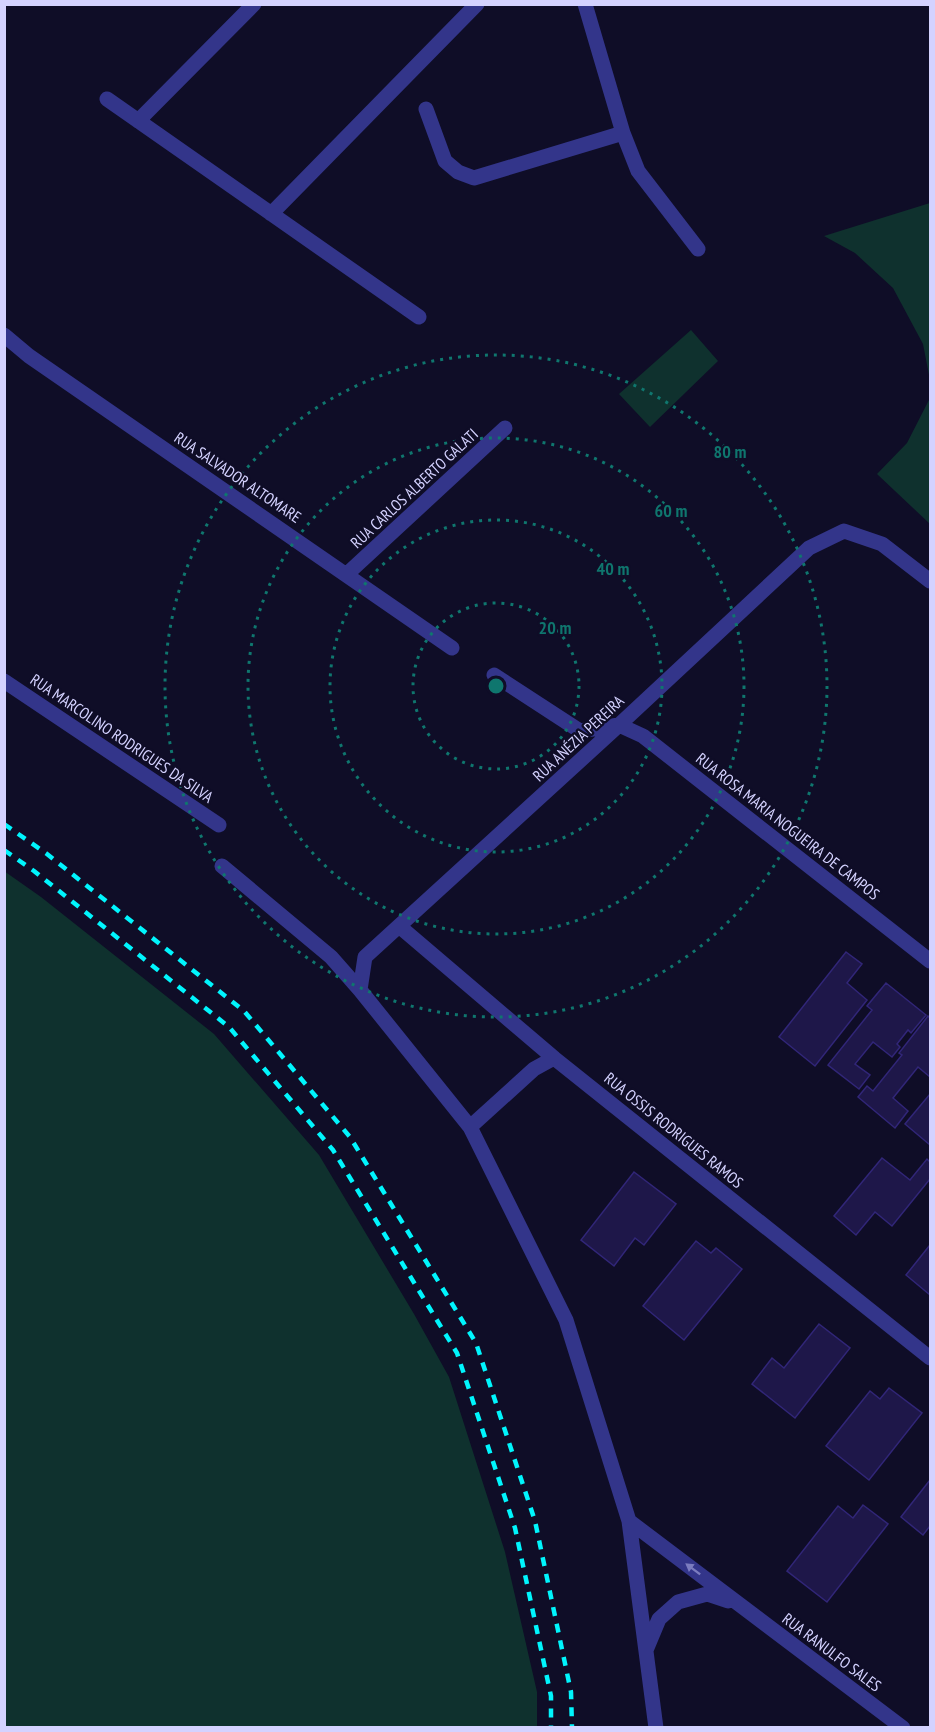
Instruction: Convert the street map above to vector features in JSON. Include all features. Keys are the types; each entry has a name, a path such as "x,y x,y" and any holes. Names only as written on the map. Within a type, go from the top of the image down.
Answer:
{"street":[{"path":"138,121 254,4"},
{"path":"271,214 477,4"},
{"path":"585,4 623,133 638,171 698,249"},
{"path":"107,99 419,317"},
{"path":"426,109 445,160 458,172 474,178 623,133"},
{"name":"RUA SALVADOR ALTOMARE","path":"4,335 29,356 452,648"},
{"name":"RUA CARLOS ALBERTO GALATI","path":"347,574 505,428"},
{"name":"RUA ANÉZIA PEREIRA","path":"360,990 365,957 809,548 844,531 882,544 930,581"},
{"path":"494,675 580,731 619,725"},
{"name":"RUA MARCOLINO RODRIGUES DA SILVA","path":"4,681 219,825"},
{"name":"RUA ROSA MARIA NOGUEIRA DE CAMPOS","path":"619,725 643,736 930,961"},
{"path":"222,866 331,957 470,1127 566,1320 629,1521 656,1728"},
{"name":"RUA OSSIS RODRIGUES RAMOS","path":"399,926 554,1058 930,1358"},
{"path":"470,1127 534,1069 554,1058"},
{"name":"RUA RANULFO SALES","path":"629,1521 903,1728"},
{"name":"RUA RANULFO SALES","path":"646,1650 660,1619 678,1602 707,1594 740,1604"}],"green space":[{"path":"930,203 930,380 923,344 893,288 855,253 824,236"},
{"path":"691,330 718,361 650,427 619,394"},
{"path":"930,398 930,524 877,474 907,443"},
{"path":"4,871 41,897 214,1034 319,1155 449,1377 505,1552 537,1692 537,1727 5,1727"}],"building":[{"path":"846,952 862,964 847,983 867,1000 815,1066 779,1037"},
{"path":"886,983 926,1015 911,1033 908,1030 897,1044 900,1047 892,1057 873,1042 855,1064 870,1075 859,1089 828,1065 872,1010 867,1006"},
{"path":"928,1016 930,1018 930,1077 918,1067 893,1098 908,1111 895,1128 858,1097 867,1086 873,1091 902,1055 899,1053"},
{"path":"930,1094 930,1145 905,1124"},
{"path":"882,1158 910,1180 927,1159 930,1162 930,1179 892,1226 875,1212 856,1235 834,1216"},
{"path":"634,1172 676,1204 644,1245 635,1238 614,1266 581,1240"},
{"path":"696,1241 711,1253 716,1248 742,1269 684,1340 643,1306"},
{"path":"930,1245 930,1295 906,1275"},
{"path":"819,1324 850,1348 795,1418 752,1384 772,1358 784,1368"},
{"path":"889,1388 922,1413 869,1480 826,1446 870,1391 880,1399"},
{"path":"930,1480 930,1526 923,1535 901,1517"},
{"path":"863,1505 888,1524 827,1602 787,1571 838,1506 853,1518"}],"railway":[{"path":"4,824 47,854 244,1011 350,1137 476,1343 535,1521 571,1692 572,1728"},
{"path":"4,850 34,871 229,1027 333,1150 457,1353 515,1528 551,1696 551,1728"}]}
